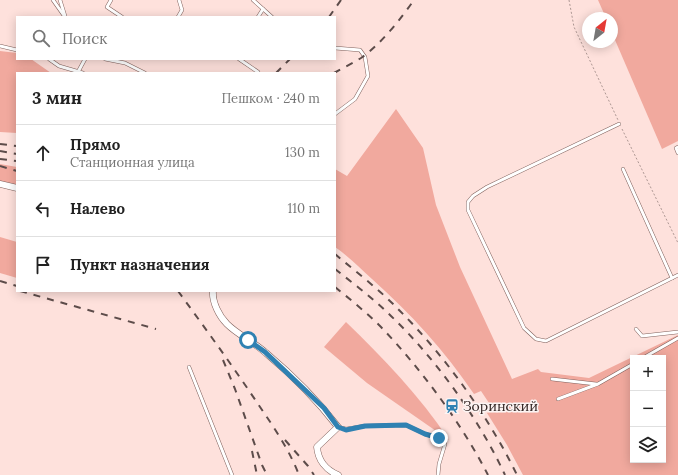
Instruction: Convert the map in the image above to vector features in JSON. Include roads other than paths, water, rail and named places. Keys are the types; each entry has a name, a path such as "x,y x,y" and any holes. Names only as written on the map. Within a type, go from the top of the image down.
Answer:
{"street":[{"path":"0,184 16,188"},
{"path":"213,292 212,297 218,312 226,323 265,352 324,408 338,427 317,447 318,456 323,464 338,475"}],"lane":[{"path":"53,0 64,16"},
{"path":"60,0 65,16"},
{"path":"111,0 107,7 120,16"},
{"path":"178,0 182,10 179,16"},
{"path":"253,0 271,16"},
{"path":"259,16 263,10"},
{"path":"0,46 16,50"},
{"path":"336,48 360,50 365,57 368,76 355,99 336,113"},
{"path":"50,60 58,66 78,72 84,60"},
{"path":"111,60 125,63 143,72"},
{"path":"240,60 258,72"},
{"path":"619,124 487,187 470,199 468,202 468,210 524,328 536,339 546,341 678,275"},
{"path":"678,147 676,148 678,153"},
{"path":"623,169 672,278"},
{"path":"636,329 642,336 678,332"},
{"path":"649,355 678,338"},
{"path":"558,399 598,384 630,366"},
{"path":"189,367 232,475"},
{"path":"552,379 598,384"},
{"path":"338,427 346,430 365,426 406,425 425,434 439,438 445,444 438,464 438,475"}],"railway":[{"path":"330,16 341,0"},
{"path":"336,72 361,58 376,46 414,0"},
{"path":"277,72 289,60"},
{"path":"0,144 16,146"},
{"path":"0,151 16,154"},
{"path":"0,159 16,161"},
{"path":"0,166 16,171"},
{"path":"336,255 392,303 433,347 465,388 479,409 506,453 517,475"},
{"path":"336,270 364,292 408,333 440,370 483,433 505,475"},
{"path":"0,281 16,286"},
{"path":"336,288 381,327 426,379 466,436 488,475"},
{"path":"24,292 156,329"},
{"path":"179,292 269,421 286,447 299,475"},
{"path":"223,360 267,475"},
{"path":"285,440 314,475"},
{"path":"252,451 257,475"}],"place":[{"name":"Зоринский","path":"452,406"}]}
